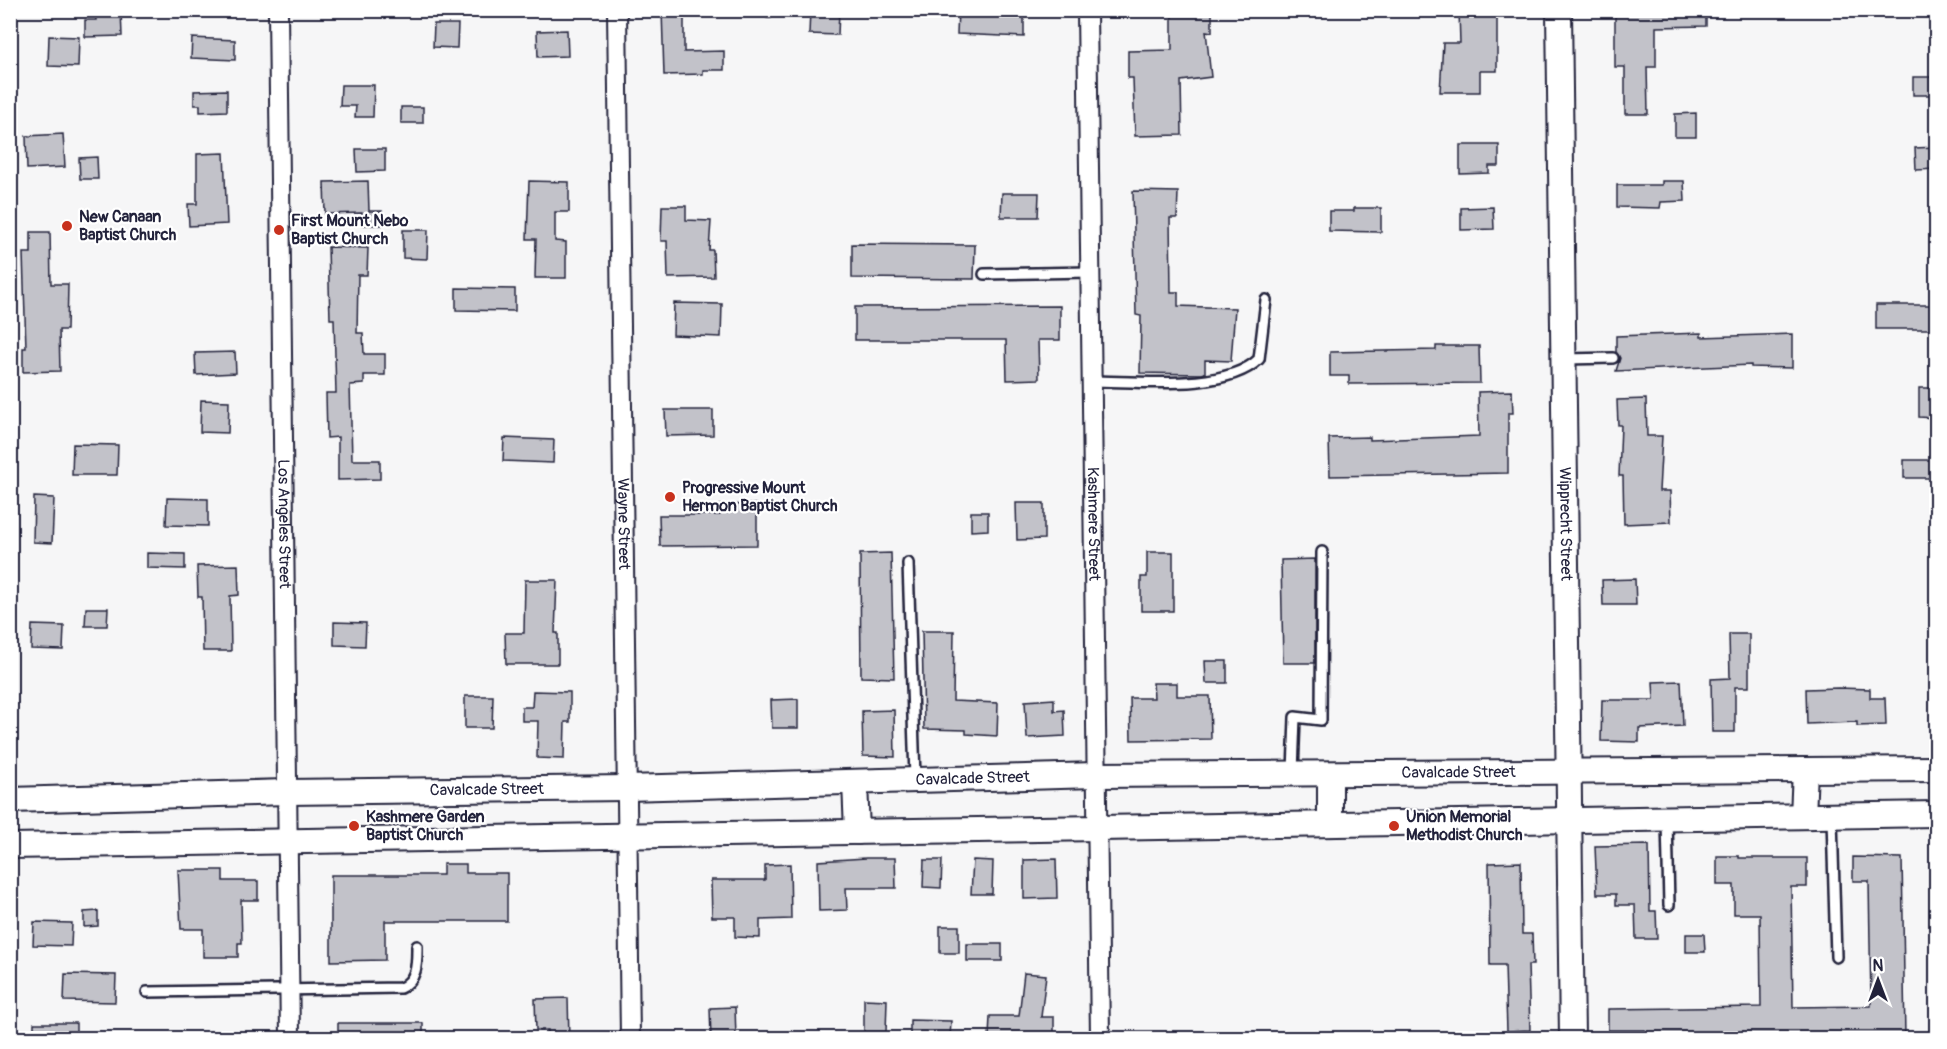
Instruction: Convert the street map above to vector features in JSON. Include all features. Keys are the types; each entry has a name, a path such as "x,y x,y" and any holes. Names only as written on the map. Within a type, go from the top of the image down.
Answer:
{"main road":[{"name":"Wipprecht Street","path":"1559,10 1572,1038"},
{"name":"Cavalcade Street","path":"10,800 286,792 626,788 1095,776 1936,769"},
{"path":"1803,816 1805,770"},
{"path":"1330,774 1330,824"},
{"path":"855,782 857,832"},
{"path":"10,846 286,839 626,836 1936,814"}],"street":[{"name":"Los Angeles Street","path":"278,10 290,1038"},
{"name":"Wayne Street","path":"617,10 630,1038"},
{"name":"Kashmere Street","path":"1087,10 1100,1038"}],"lane":[{"path":"984,274 1090,272"},
{"path":"1091,381 1197,380 1240,372 1259,359 1266,300"},
{"path":"1563,359 1613,358"},
{"path":"1293,774 1295,717 1321,720 1322,552"},
{"path":"908,563 915,780"},
{"path":"1832,815 1836,957"},
{"path":"1667,818 1669,905"},
{"path":"147,992 400,988 408,985 413,978 417,946"}],"building":[{"path":"95,10 121,10 122,36 85,37 85,20 96,20"},
{"path":"662,10 684,10 684,52 724,51 724,70 703,70 703,74 664,75"},
{"path":"810,10 839,10 838,35 809,34"},
{"path":"958,10 1024,11 1024,37 957,34"},
{"path":"1172,10 1212,10 1212,32 1206,31 1211,77 1181,81 1182,135 1135,136 1133,78 1128,78 1128,51 1172,50"},
{"path":"1459,10 1497,10 1497,71 1480,71 1480,92 1440,92 1443,43 1460,43"},
{"path":"1615,10 1706,10 1706,26 1656,27 1656,67 1647,67 1648,114 1625,114 1625,67 1615,67"},
{"path":"434,24 458,24 457,48 433,47"},
{"path":"567,30 568,56 538,57 537,31"},
{"path":"49,36 79,37 78,67 48,66"},
{"path":"192,38 235,40 235,60 191,58"},
{"path":"1913,77 1935,77 1935,95 1913,95"},
{"path":"341,85 374,85 373,117 355,117 356,106 340,106"},
{"path":"227,90 227,111 200,112 200,105 194,105 194,91"},
{"path":"401,107 423,107 423,123 401,123"},
{"path":"1696,113 1696,137 1675,137 1675,114"},
{"path":"63,134 65,167 27,169 26,136"},
{"path":"1460,145 1499,145 1499,166 1489,166 1489,173 1460,174"},
{"path":"1936,147 1936,169 1916,170 1915,148"},
{"path":"356,149 385,149 385,171 357,172"},
{"path":"224,153 227,224 189,226 188,204 197,204 197,154"},
{"path":"97,157 98,179 80,179 79,158"},
{"path":"368,181 369,211 382,211 382,225 362,225 362,213 325,214 324,182"},
{"path":"529,181 569,182 569,212 555,212 555,241 566,242 566,278 535,278 536,239 527,239"},
{"path":"1662,181 1684,181 1685,201 1661,202 1660,208 1617,207 1617,185 1662,185"},
{"path":"1133,191 1178,192 1177,218 1170,218 1171,292 1178,292 1178,306 1235,308 1231,361 1205,360 1205,373 1202,374 1140,373 1141,316 1136,315"},
{"path":"1002,193 1039,193 1038,217 1001,217"},
{"path":"662,206 686,206 686,220 711,221 709,250 713,250 714,277 668,278 667,241 661,241"},
{"path":"1493,207 1494,229 1461,230 1461,208"},
{"path":"1354,208 1381,208 1381,232 1329,231 1329,211 1354,211"},
{"path":"403,230 428,230 427,259 403,258"},
{"path":"31,232 50,232 51,284 68,284 67,330 59,330 60,371 23,372 23,348 26,348 23,253 31,253"},
{"path":"852,244 975,245 974,279 852,278"},
{"path":"328,247 368,248 367,275 358,275 357,333 363,333 364,354 385,354 385,375 364,375 364,384 350,385 352,460 380,460 380,479 338,480 338,437 327,438 326,393 336,393 334,319 330,319"},
{"path":"456,288 515,289 515,311 456,310"},
{"path":"674,303 722,304 721,337 673,335"},
{"path":"1876,305 1936,305 1936,329 1876,329"},
{"path":"1060,306 1060,340 1038,340 1039,379 1007,380 1006,340 855,340 855,307"},
{"path":"1701,333 1701,337 1792,334 1792,368 1751,367 1751,365 1616,371 1620,358 1616,352 1616,336"},
{"path":"1436,346 1479,346 1480,383 1349,384 1349,376 1330,376 1330,352 1436,350"},
{"path":"235,352 236,373 196,375 195,353"},
{"path":"1919,388 1935,388 1935,418 1919,417"},
{"path":"1512,391 1513,413 1508,413 1508,473 1330,476 1329,438 1370,437 1370,440 1479,436 1478,392"},
{"path":"1646,399 1647,436 1662,436 1659,491 1670,491 1671,522 1624,524 1623,476 1619,476 1621,425 1618,425 1617,400"},
{"path":"201,400 229,401 228,433 200,432"},
{"path":"665,410 713,410 713,435 666,436"},
{"path":"504,438 554,440 553,463 503,461"},
{"path":"73,444 118,445 117,475 72,475"},
{"path":"1904,460 1936,460 1936,478 1904,478"},
{"path":"34,497 54,498 52,543 33,542"},
{"path":"167,498 208,499 208,526 166,525"},
{"path":"1016,503 1044,503 1044,539 1017,540"},
{"path":"757,504 757,545 660,546 659,515 720,515 720,505"},
{"path":"971,512 988,512 988,530 971,531"},
{"path":"1147,552 1173,552 1173,611 1141,611 1141,577 1147,577"},
{"path":"147,553 185,554 185,569 147,568"},
{"path":"891,553 894,678 861,677 860,554"},
{"path":"1315,559 1315,663 1283,663 1281,560"},
{"path":"238,565 239,595 230,596 231,651 203,651 202,597 198,597 197,566"},
{"path":"1635,579 1636,605 1603,605 1602,580"},
{"path":"525,580 557,580 555,633 558,633 558,664 506,664 505,633 524,633"},
{"path":"86,608 108,608 107,626 85,626"},
{"path":"334,622 366,623 365,646 334,645"},
{"path":"32,625 64,626 63,650 31,649"},
{"path":"922,631 954,631 953,701 998,703 997,736 966,734 966,730 924,729"},
{"path":"1729,634 1749,634 1749,687 1735,687 1735,732 1712,732 1711,679 1730,678"},
{"path":"1205,661 1227,661 1227,683 1206,683"},
{"path":"1681,681 1683,726 1639,728 1639,742 1601,741 1602,700 1654,700 1653,682"},
{"path":"1153,683 1177,683 1177,696 1210,696 1211,739 1131,740 1130,698 1154,698"},
{"path":"1806,689 1870,689 1870,698 1885,698 1886,725 1857,726 1857,722 1807,724"},
{"path":"533,691 570,692 570,722 565,722 564,759 537,758 538,721 522,721 522,707 532,707"},
{"path":"465,696 493,696 492,728 465,728"},
{"path":"798,699 798,728 772,728 771,700"},
{"path":"1054,699 1054,711 1064,710 1065,736 1027,738 1025,701"},
{"path":"894,710 895,757 863,756 862,711"},
{"path":"1649,845 1650,911 1656,911 1657,939 1636,939 1635,905 1616,905 1616,894 1597,894 1595,846"},
{"path":"1717,856 1807,858 1807,887 1791,887 1793,1007 1871,1006 1869,881 1853,881 1853,857 1902,858 1905,1038 1753,1036 1753,1038 1645,1038 1645,1030 1608,1030 1608,1009 1761,1007 1760,914 1734,914 1734,885 1717,885"},
{"path":"895,858 896,888 846,888 847,910 819,911 818,861"},
{"path":"1056,859 1057,898 1024,899 1024,860"},
{"path":"924,860 942,860 941,888 923,887"},
{"path":"973,860 993,861 992,894 971,894"},
{"path":"1521,862 1522,934 1532,934 1533,965 1528,965 1530,1030 1507,1031 1505,965 1490,965 1489,863"},
{"path":"443,864 466,864 466,873 507,873 507,921 385,921 385,960 331,961 331,875 443,875"},
{"path":"790,864 791,919 760,920 760,938 735,937 735,917 712,917 711,880 765,880 765,865"},
{"path":"178,870 223,870 223,881 258,881 258,900 241,900 242,943 238,943 238,957 203,957 203,929 181,929"},
{"path":"98,911 98,926 84,927 84,912"},
{"path":"34,922 72,923 71,946 33,945"},
{"path":"940,926 959,926 959,953 940,953"},
{"path":"1686,934 1704,934 1705,952 1686,952"},
{"path":"967,944 1002,944 1002,961 967,961"},
{"path":"1024,973 1046,975 1041,1017 1054,1017 1054,1038 989,1038 990,1016 1019,1016"},
{"path":"65,974 116,975 115,1002 64,1001"},
{"path":"568,998 569,1038 548,1038 548,1030 536,1030 535,999"},
{"path":"864,999 887,1000 886,1032 864,1032"},
{"path":"735,1007 736,1038 711,1038 710,1008"},
{"path":"910,1020 951,1021 950,1038 910,1038"},
{"path":"34,1023 76,1023 76,1038 34,1038"},
{"path":"338,1023 423,1023 423,1038 338,1038"}],"place":[{"name":"New Canaan Baptist Church","path":"67,226"},
{"name":"First Mount Nebo Baptist Church","path":"279,230"},
{"name":"Progressive Mount Hermon Baptist Church","path":"670,497"},
{"name":"Kashmere Garden Baptist Church","path":"354,826"},
{"name":"Union Memorial Methodist Church","path":"1394,826"}]}
